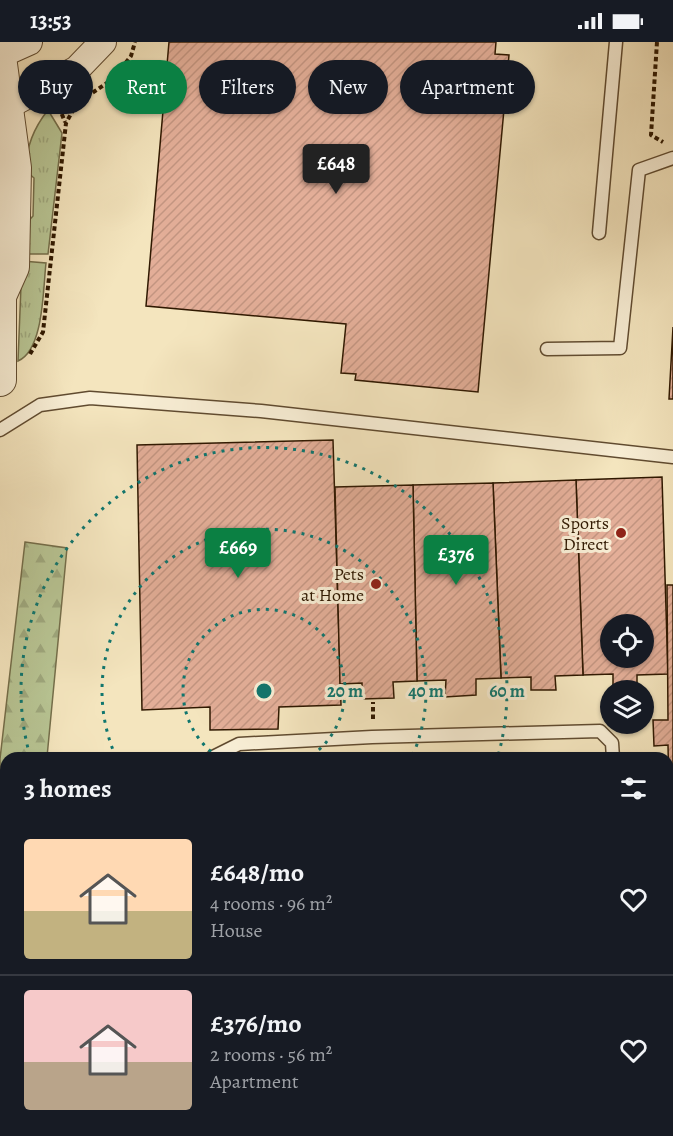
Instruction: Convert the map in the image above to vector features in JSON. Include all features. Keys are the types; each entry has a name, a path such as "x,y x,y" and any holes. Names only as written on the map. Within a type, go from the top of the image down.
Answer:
{"street":[{"path":"0,380 0,295 13,267 15,168 4,108 0,56 29,42"},
{"path":"4,108 77,69 103,42"}],"lane":[{"path":"599,233 616,42"},
{"path":"547,349 620,348 639,170 673,158"},
{"path":"0,430 40,405 90,398 261,411 673,457"},
{"path":"223,752 239,744 372,737 600,731 612,743 613,752"}],"path":[{"path":"657,42 651,135 666,143"},
{"path":"43,332 66,123"}],"green space":[{"path":"45,114 50,114 62,133 48,254 22,254 23,227 33,216 34,178 25,170 27,153 38,124"},
{"path":"22,261 46,263 43,302 37,332 27,355 18,361"},
{"path":"25,542 67,548 47,752 1,752"}],"building":[{"path":"169,42 496,42 495,54 509,55 509,60 400,60 400,114 504,114 478,392 355,380 356,374 341,373 346,324 146,306 163,114 187,114 187,60 167,60"},
{"path":"673,327 673,399 669,399"},
{"path":"333,440 341,705 279,707 278,729 210,730 210,707 142,710 137,445"},
{"name":"Sports Direct","path":"662,477 668,674 637,675 637,680 613,680 613,674 583,675 576,480"},
{"path":"576,480 583,675 555,676 556,690 531,690 531,677 501,678 493,483"},
{"path":"493,483 501,678 476,679 476,695 445,697 446,680 417,681 413,485"},
{"name":"Pets at Home","path":"413,485 417,681 393,682 394,698 362,699 362,683 340,684 335,487"},
{"path":"667,585 673,585 673,752 668,752 668,745 654,746 654,720 668,720"}],"place":[{"name":"Sports Direct","path":"621,533"},
{"name":"Pets at Home","path":"376,584"}]}
